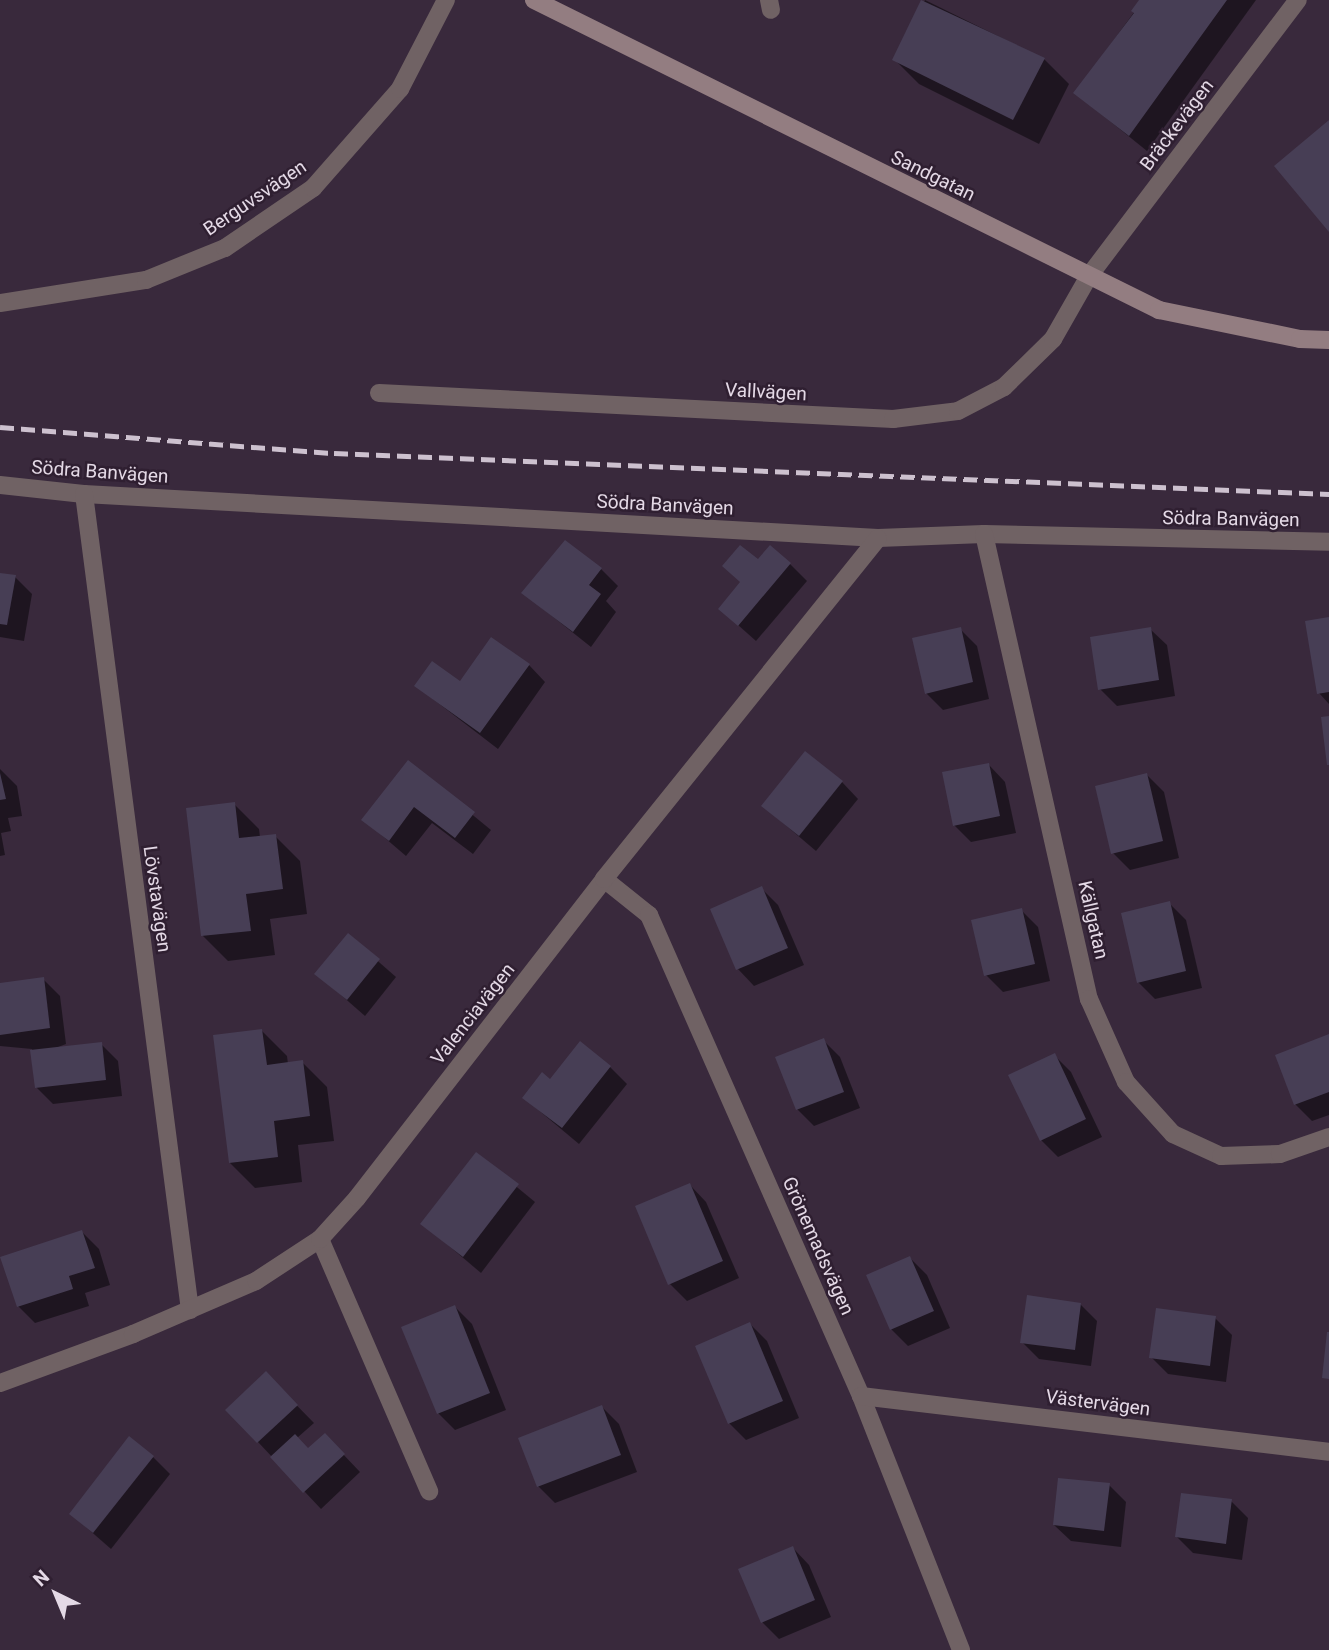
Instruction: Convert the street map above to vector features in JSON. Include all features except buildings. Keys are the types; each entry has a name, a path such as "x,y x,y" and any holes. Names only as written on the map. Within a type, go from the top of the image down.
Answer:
{"main road":[{"name":"Sandgatan","path":"534,0 1089,276 1184,316 1300,340 1329,340"}],"street":[{"name":"Berguvsvägen","path":"0,303 146,280 225,248 302,195 400,89 446,0"},
{"name":"Bräckevägen","path":"1089,276 1298,0"},
{"name":"Vallvägen","path":"379,393 893,419 958,411 1004,387 1053,339 1089,276"},
{"name":"Södra Banvägen","path":"0,485 84,494 878,538 984,534 1329,542"},
{"name":"Lövstavägen","path":"84,494 190,1310"},
{"name":"Källgatan","path":"984,534 1089,999 1126,1082 1173,1134 1221,1156 1280,1154 1329,1137"},
{"name":"Valenciavägen","path":"0,1383 190,1310 256,1281 320,1239 357,1198 604,879 878,538"},
{"name":"Grönemadsvägen","path":"604,879 649,915 861,1396 961,1650"},
{"path":"320,1239 429,1492"},
{"name":"Västervägen","path":"861,1396 1329,1452"}],"railway":[{"path":"0,427 334,453 1329,494"}]}
